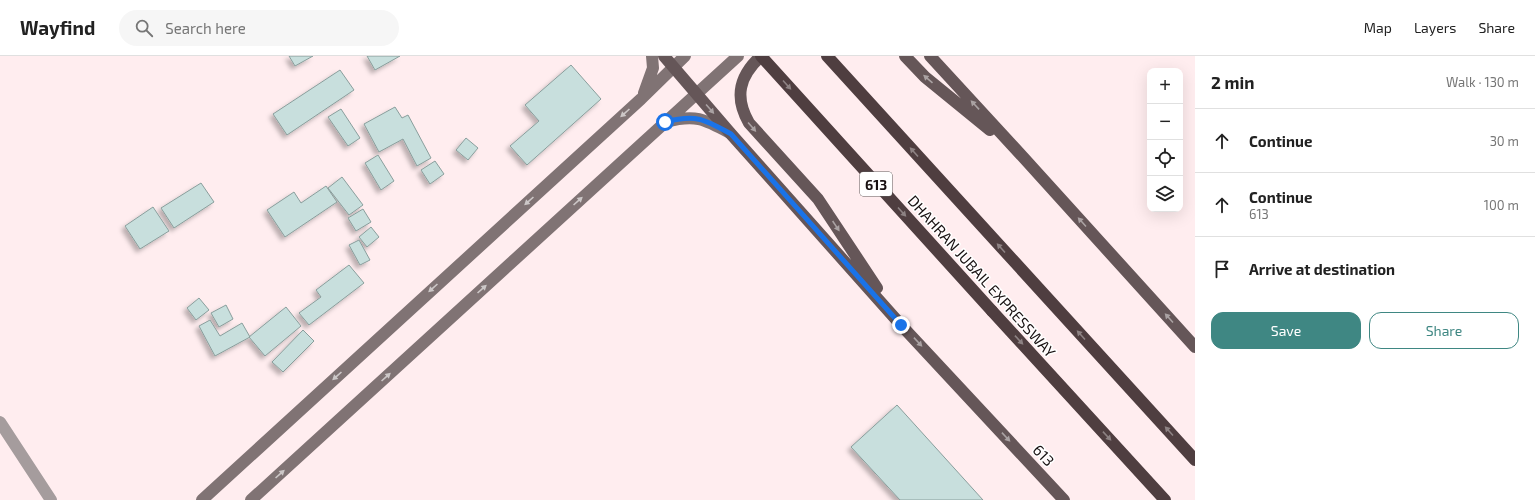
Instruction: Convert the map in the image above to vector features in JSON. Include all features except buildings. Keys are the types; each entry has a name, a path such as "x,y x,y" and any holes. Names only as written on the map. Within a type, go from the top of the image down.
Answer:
{"highway":[{"name":"DHAHRAN JUBAIL EXPRESSWAY","path":"761,56 992,312 1165,500"},
{"path":"827,56 1195,460"}],"main road":[{"path":"641,99 653,68 652,56"},
{"name":"613","path":"664,56 731,134 901,325 1064,500"},
{"path":"202,500 641,99 673,66 685,56"},
{"path":"251,500 738,56"},
{"path":"761,56 751,65 742,82 740,97 742,111 749,123 818,199 901,325"},
{"path":"905,56 925,78 1023,157"},
{"path":"930,56 1195,347"},
{"path":"665,122 695,118 708,121 731,134"}],"street":[{"path":"0,422 51,500"}],"route":[{"path":"665,122 695,118 708,121 731,134 901,325"}]}
